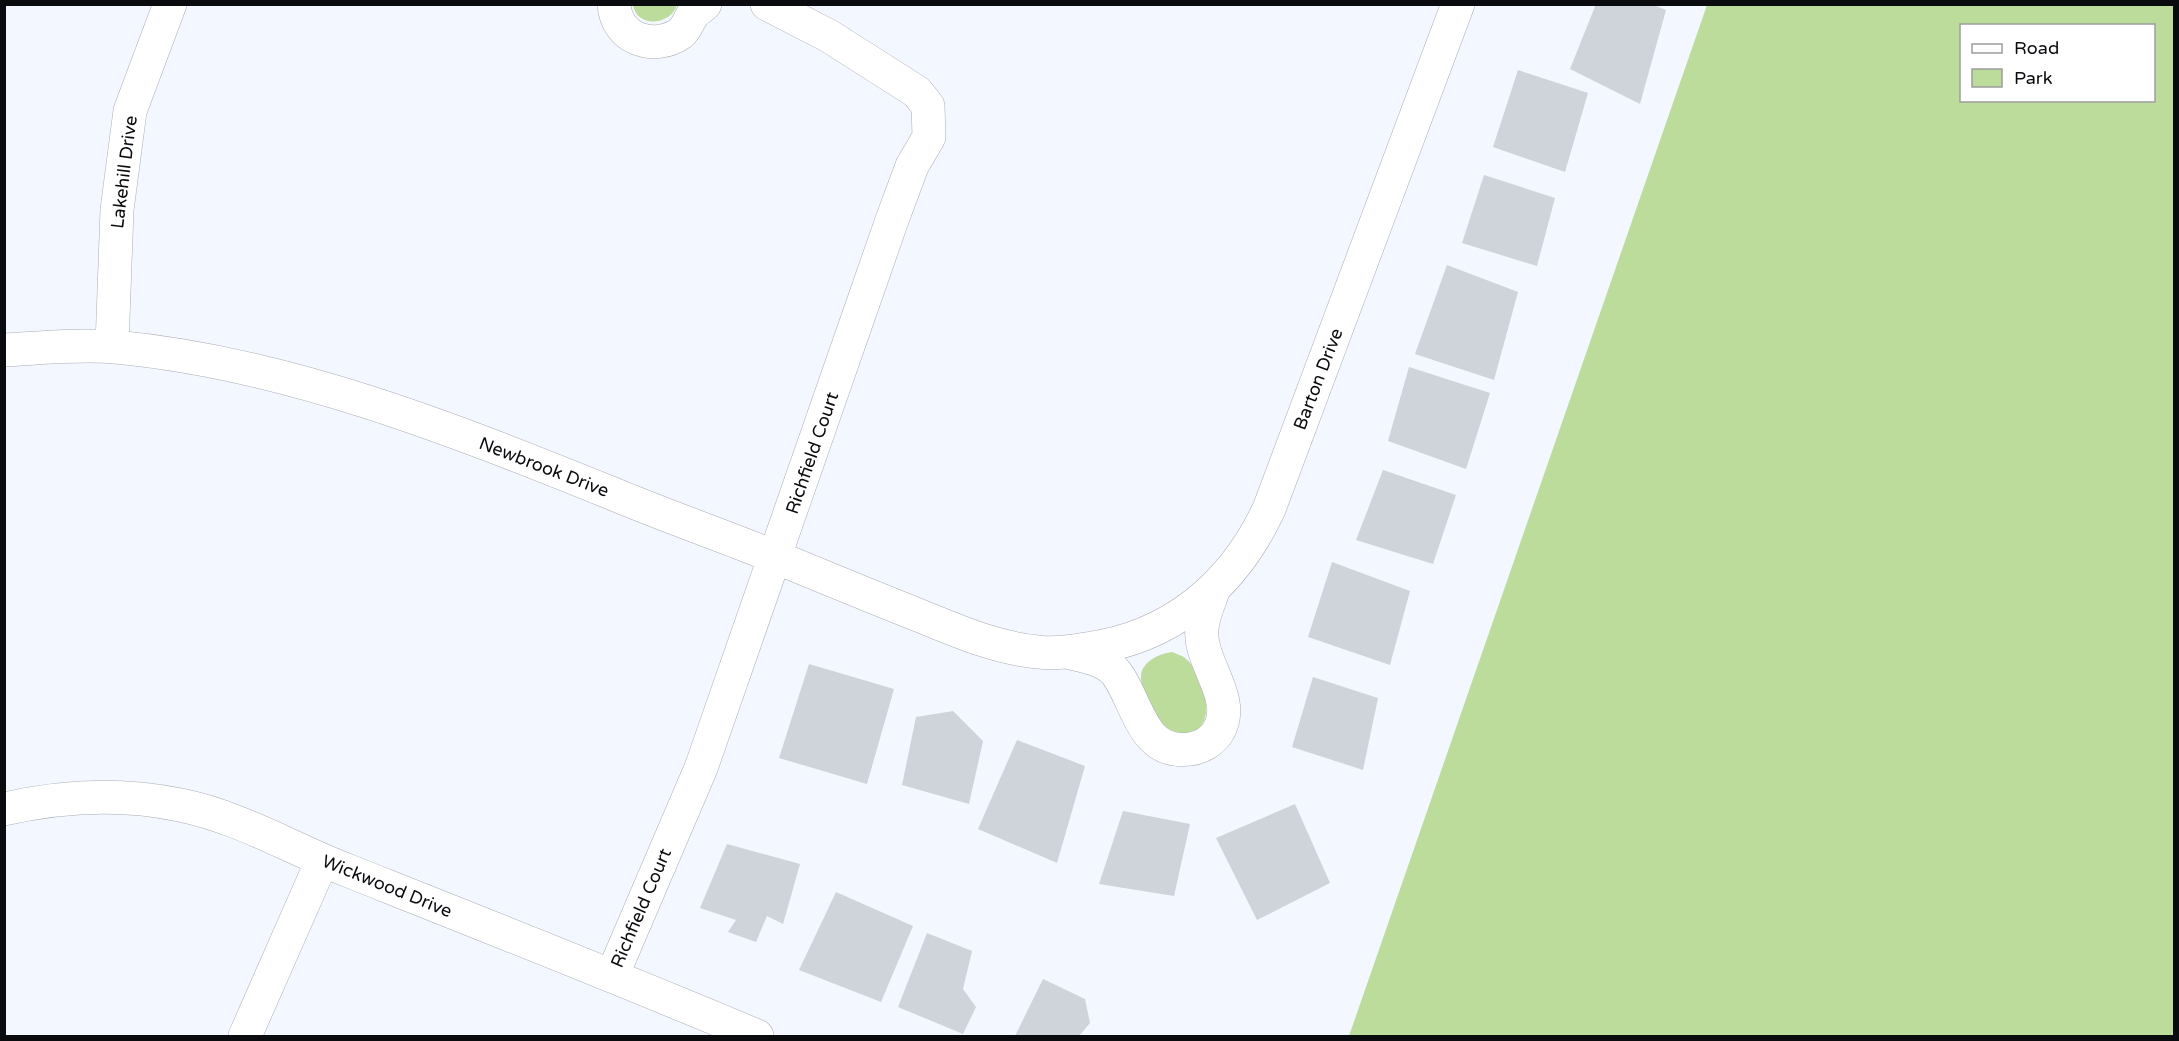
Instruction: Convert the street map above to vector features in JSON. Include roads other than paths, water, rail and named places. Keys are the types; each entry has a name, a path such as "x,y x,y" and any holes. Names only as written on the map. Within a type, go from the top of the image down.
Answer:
{"street":[{"name":"Lakehill Drive","path":"111,346 117,210 130,111 171,4"},
{"path":"614,4 615,14 627,34 645,42 664,41 683,32 694,12 705,4"},
{"name":"Richfield Court","path":"612,976 701,768 912,166 929,137 928,106 917,92 830,36 767,4"},
{"name":"Barton Drive","path":"1067,652 1109,646 1147,634 1184,614 1214,588 1245,552 1259,531 1458,4"},
{"name":"Newbrook Drive","path":"4,350 111,346 203,358 268,373 397,412 522,458 961,633 1014,649 1040,653 1067,652"},
{"path":"1067,652 1096,659 1116,672 1152,740 1169,749 1197,748 1219,731 1223,719 1224,702 1206,657 1201,629 1214,588"},
{"name":"Wickwood Drive","path":"4,809 69,798 127,798 181,805 237,821 322,861 757,1036"},
{"path":"245,1036 322,861"}]}
